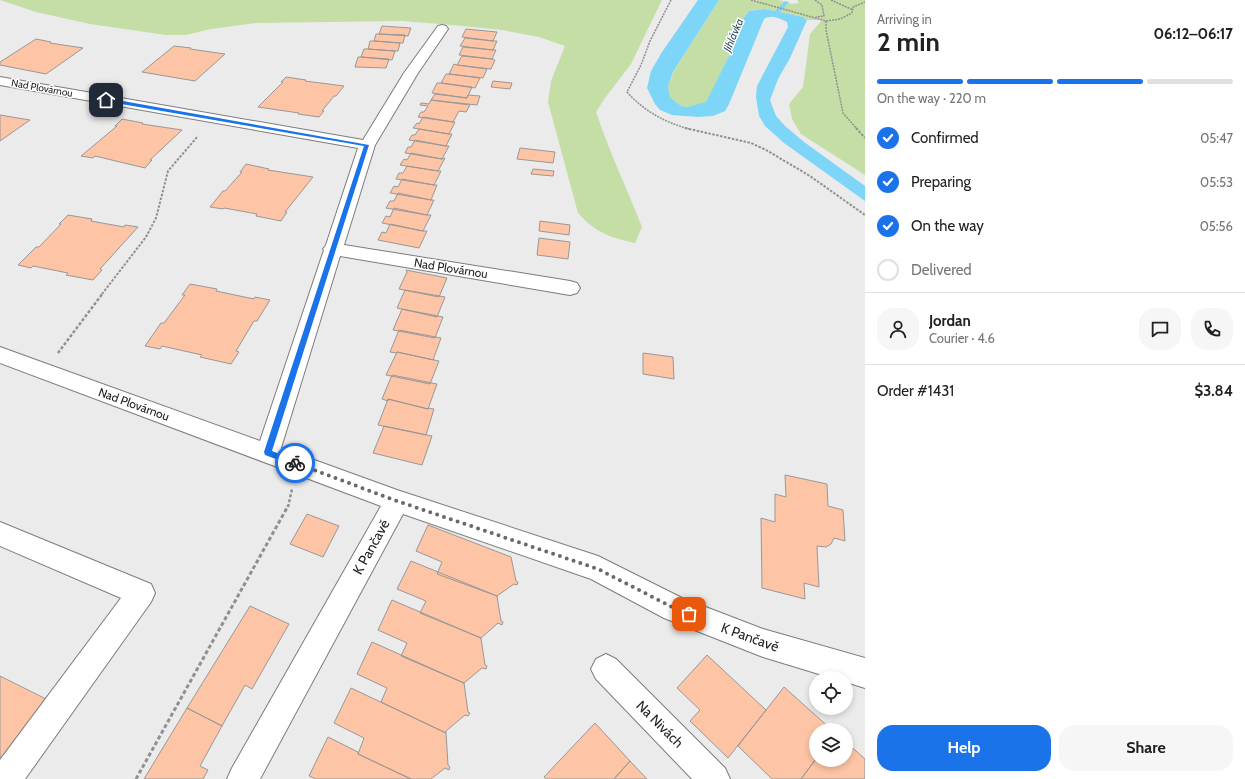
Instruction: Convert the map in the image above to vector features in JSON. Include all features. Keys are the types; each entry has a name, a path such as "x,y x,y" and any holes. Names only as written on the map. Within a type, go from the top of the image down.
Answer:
{"street":[{"path":"268,452 332,249 367,145 411,73 442,29"},
{"name":"Nad Plovárnou","path":"0,81 367,145"},
{"name":"Nad Plovárnou","path":"332,249 570,288"},
{"name":"Nad Plovárnou","path":"0,355 268,452 397,501"},
{"name":"K Pančavě","path":"243,779 397,501 598,569 674,608 763,643 865,673"},
{"path":"0,534 141,593 6,779"},
{"name":"Na Nivách","path":"606,669 714,779"}],"path":[{"path":"671,0 650,41 640,65 630,82 627,92 634,102 646,112 669,123 763,148 797,168 865,215"},
{"path":"751,0 826,21 847,17 852,13 853,7 865,2"},
{"path":"814,18 824,16 822,5 816,0"},
{"path":"831,0 853,10"},
{"path":"826,21 843,113 865,138"},
{"path":"44,371 146,237 156,218 168,171 212,118"},
{"path":"136,779 288,508 291,499 294,462"}],"green space":[{"path":"0,0 662,0 631,64 596,112 612,156 642,227 635,243 618,239 597,230 578,213 548,102 551,81 565,46 539,37 502,30 402,21 256,23 211,29 186,35 166,35 90,24 36,12"},
{"path":"719,0 779,0 792,4 799,3 797,0 865,0 865,175 801,134 792,119 789,104 803,87 810,34 822,20 807,20 803,17 765,9 749,11 743,19 731,52 706,103 687,107 681,106 670,97 668,86 674,71"}],"water":[{"path":"698,0 719,0 673,72 668,86 670,97 681,106 687,107 706,102 731,52 743,19 749,11 765,9 803,17 807,20 790,58 778,79 770,100 776,116 785,126 804,142 865,186 865,201 784,143 765,126 759,116 756,97 757,86 788,27 787,22 781,19 770,17 764,19 725,111 713,116 698,117 672,115 660,110 655,104 647,88 651,71 662,52"}],"building":[{"path":"382,26 411,28 408,36 379,34"},
{"path":"466,29 497,32 493,41 462,37"},
{"path":"376,34 405,35 403,43 400,43 374,41"},
{"path":"465,38 497,41 493,50 460,46"},
{"path":"36,39 51,42 50,43 83,48 46,74 0,65 0,62"},
{"path":"370,41 400,43 398,51 394,51 368,49"},
{"path":"174,46 225,54 195,81 142,72"},
{"path":"463,47 496,50 492,59 459,55"},
{"path":"364,49 395,51 392,60 361,57"},
{"path":"462,56 495,60 491,69 457,65"},
{"path":"358,57 389,59 386,68 355,67"},
{"path":"454,64 487,69 483,78 449,74"},
{"path":"446,74 480,78 475,88 441,83"},
{"path":"286,77 344,86 336,96 334,96 319,117 258,107 283,82 281,82"},
{"path":"493,81 512,83 510,89 491,87"},
{"path":"437,83 472,87 467,98 432,93"},
{"path":"435,94 467,98 468,95 480,96 477,105 431,100"},
{"path":"431,100 470,105 466,112 459,111 453,122 418,117 428,106 420,105 421,103 429,104"},
{"path":"0,115 30,120 0,141"},
{"path":"423,117 455,122 449,134 413,128 417,123 419,124"},
{"path":"122,119 143,123 142,124 182,130 150,160 152,160 145,168 95,156 93,158 81,156 117,126 115,126"},
{"path":"419,129 452,134 446,146 409,140"},
{"path":"415,140 449,146 442,159 405,153 408,147 411,147"},
{"path":"520,148 555,152 553,163 517,159"},
{"path":"411,153 442,159 445,158 438,171 400,165 404,159 407,160"},
{"path":"246,164 269,169 268,170 313,177 285,212 287,212 281,221 256,216 257,214 210,207 223,191 225,191 242,172 240,172"},
{"path":"407,166 441,171 434,185 396,179 399,173 403,173"},
{"path":"533,169 554,171 553,176 531,174"},
{"path":"402,179 437,185 431,200 390,193 394,186 398,187"},
{"path":"398,193 434,200 427,215 386,208 390,201 394,201"},
{"path":"394,208 431,215 423,231 382,223 386,216 390,217"},
{"path":"68,215 124,227 125,225 138,227 100,269 102,270 93,280 66,275 68,273 33,266 31,268 18,265 36,247 39,247"},
{"path":"540,221 570,225 569,235 539,231"},
{"path":"390,224 427,231 419,248 378,240 382,232 386,233"},
{"path":"539,238 570,242 568,259 537,255"},
{"path":"406,270 447,278 439,297 399,289 407,272"},
{"path":"190,284 217,289 216,291 254,299 255,297 270,300 257,321 254,321 236,351 239,352 231,364 200,357 202,355 162,346 160,349 145,346 161,323 164,323 185,295 182,295"},
{"path":"405,290 445,297 437,317 397,308"},
{"path":"402,309 443,317 435,338 393,330"},
{"path":"399,330 441,338 433,360 397,352 390,352"},
{"path":"397,352 439,361 430,384 386,375"},
{"path":"643,353 673,357 674,379 643,374"},
{"path":"392,375 437,384 428,409 388,399 388,401 382,399"},
{"path":"388,399 428,409 434,409 426,435 378,425"},
{"path":"384,426 432,436 422,465 373,453"},
{"path":"785,475 827,484 828,506 843,510 845,541 834,538 831,544 826,547 817,546 819,587 804,583 805,599 762,588 761,518 775,522 775,494 786,497"},
{"path":"307,514 339,526 323,557 290,544"},
{"path":"428,525 511,557 516,581 518,582 517,585 514,584 497,596 437,574 442,562 416,551"},
{"path":"411,561 497,596 501,621 503,622 502,625 498,623 481,638 420,613 426,601 397,589"},
{"path":"392,600 481,638 485,665 487,666 486,669 482,668 464,683 401,656 407,643 378,630"},
{"path":"250,606 289,624 252,689 245,685 222,726 187,708"},
{"path":"372,642 464,683 468,712 470,713 468,716 465,715 446,731 446,733 381,702 387,688 357,674"},
{"path":"707,655 766,710 728,758 690,721 700,710 677,688"},
{"path":"0,676 48,700 0,766"},
{"path":"784,687 809,709 809,715 815,715 824,723 809,723 810,767 801,779 772,779 738,746"},
{"path":"351,688 446,733 448,765 450,767 449,770 445,768 431,779 411,779 358,754 364,738 334,723"},
{"path":"187,708 222,726 200,766 208,770 203,779 144,779"},
{"path":"595,723 630,761 614,779 546,779 544,777"},
{"path":"328,737 358,752 358,754 411,779 316,779 309,776"},
{"path":"853,748 865,759 865,779 801,779 810,767 853,767"},
{"path":"630,761 647,779 614,779"}],"waterway":[{"path":"775,14 787,2"}],"way so far":[{"path":"295,463 397,501 598,569 674,608 689,614"}],"route":[{"path":"106,100 367,145 268,452 295,463"}],"water label":[{"name":"Jihlávka","path":"733,35"}]}
